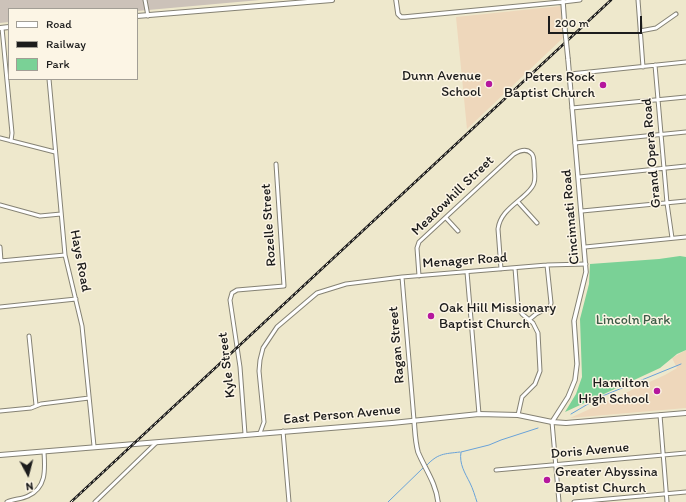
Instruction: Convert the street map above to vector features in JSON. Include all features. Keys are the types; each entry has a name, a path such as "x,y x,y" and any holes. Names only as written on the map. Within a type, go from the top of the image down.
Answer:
{"main road":[{"path":"138,16 332,0"},
{"name":"East Person Avenue","path":"0,455 479,414 518,415 552,422 566,423 686,413"}],"street":[{"path":"145,0 148,16"},
{"path":"396,0 398,14 401,17 580,0"},
{"path":"538,0 538,5"},
{"path":"638,0 642,67"},
{"name":"Cincinnati Road","path":"552,422 568,397 575,380 577,364 574,321 586,272 563,1"},
{"path":"640,31 656,28 676,14"},
{"path":"1,28 12,133 11,141"},
{"path":"570,74 686,62"},
{"name":"Grand Opera Road","path":"655,65 667,203 672,238"},
{"name":"Hays Road","path":"49,80 65,255 82,326 94,446"},
{"path":"572,108 686,97"},
{"path":"575,143 686,132"},
{"path":"0,138 55,152"},
{"name":"Meadowhill Street","path":"419,276 417,248 419,242 514,154 520,151 530,151 533,155 534,185 518,202"},
{"name":"Rozelle Street","path":"232,293 237,290 284,286 276,164"},
{"path":"579,177 686,166"},
{"path":"582,211 686,201"},
{"path":"501,269 498,229 499,222 503,215 518,202 537,224"},
{"path":"0,205 40,216 61,214"},
{"path":"446,218 458,231"},
{"path":"585,247 686,237"},
{"path":"0,247 0,261 65,255"},
{"name":"Menager Road","path":"260,433 264,422 259,371 263,348 277,327 317,294 346,284 402,277 586,264"},
{"path":"530,319 536,314 550,307 551,303 547,266"},
{"path":"515,268 518,307 522,314 530,319 538,333 540,371 535,384 522,397 518,415"},
{"path":"467,272 479,414"},
{"name":"Ragan Street","path":"402,277 415,439 420,456 437,492 438,502"},
{"name":"Kyle Street","path":"232,293 230,300 240,367 245,434"},
{"path":"0,307 76,299"},
{"path":"29,336 36,405"},
{"path":"0,411 31,408 36,405 89,398"},
{"path":"660,415 668,502"},
{"path":"552,422 559,502"},
{"path":"283,431 289,502"},
{"path":"95,502 156,442"},
{"path":"7,502 28,496 37,490 44,480 46,470 44,452"},
{"name":"Doris Avenue","path":"496,470 686,453"},
{"path":"574,502 686,492"}],"shaded area":[{"path":"0,0 260,0 138,11 138,8 8,8 8,22 0,23"},
{"name":"Dunn Avenue School","path":"561,6 563,38 467,129 456,17"},
{"name":"Hamilton High School","path":"686,350 686,408 570,418 665,375 677,368 672,358"}],"green space":[{"name":"Lincoln Park","path":"680,256 686,257 686,350 677,354 660,368 565,412 576,394 582,377 580,319 589,284 590,264"}],"waterway":[{"path":"571,414 600,397 681,364"},
{"path":"477,502 464,472 461,452 489,445 538,428"},
{"path":"426,466 438,456 460,452"},
{"path":"388,502 423,468"}],"railway":[{"path":"71,502 611,0"}],"place":[{"name":"Dunn Avenue School","path":"489,84"},
{"name":"Peters Rock Baptist Church","path":"603,85"},
{"name":"Oak Hill Missionary Baptist Church","path":"431,316"},
{"name":"Hamilton High School","path":"657,391"},
{"name":"Greater Abyssina Baptist Church","path":"547,480"}]}
